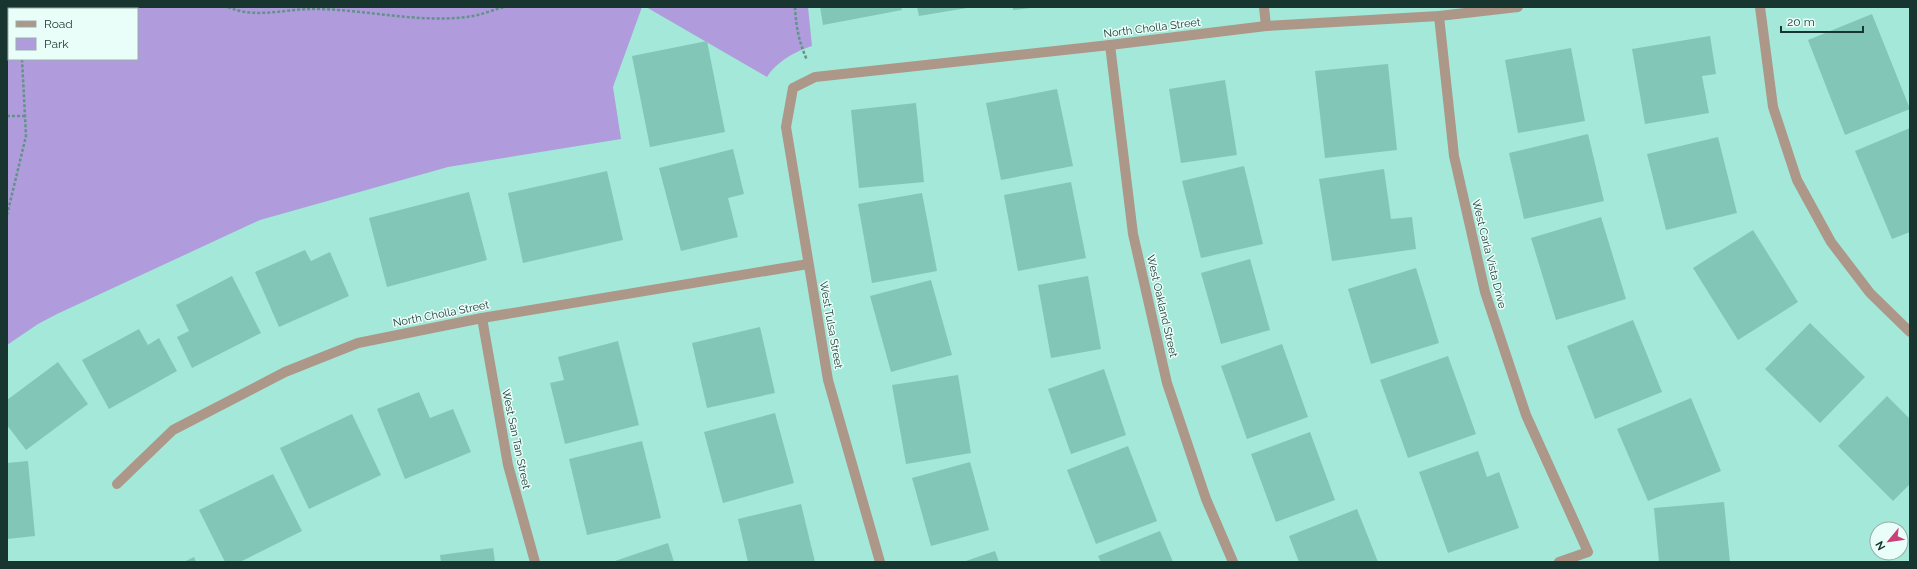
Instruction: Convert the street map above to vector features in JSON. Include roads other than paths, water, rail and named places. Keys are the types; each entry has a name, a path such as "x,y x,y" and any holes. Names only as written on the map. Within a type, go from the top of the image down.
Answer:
{"street":[{"path":"1264,7 1266,26"},
{"name":"North Cholla Street","path":"792,88 815,77 1110,45 1266,26 1439,16 1518,7"},
{"path":"1760,7 1773,107 1797,180 1831,242 1870,293 1910,332"},
{"name":"West Carla Vista Drive","path":"1439,16 1454,156 1485,292 1526,415 1588,552 1559,562"},
{"name":"West Oakland Street","path":"1110,45 1133,234 1167,383 1206,499 1233,562"},
{"name":"West Tulsa Street","path":"792,88 786,127 828,380 880,562"},
{"name":"North Cholla Street","path":"117,484 173,430 285,372 358,343 482,318 808,264"},
{"name":"West San Tan Street","path":"482,318 508,465 535,562"}]}
